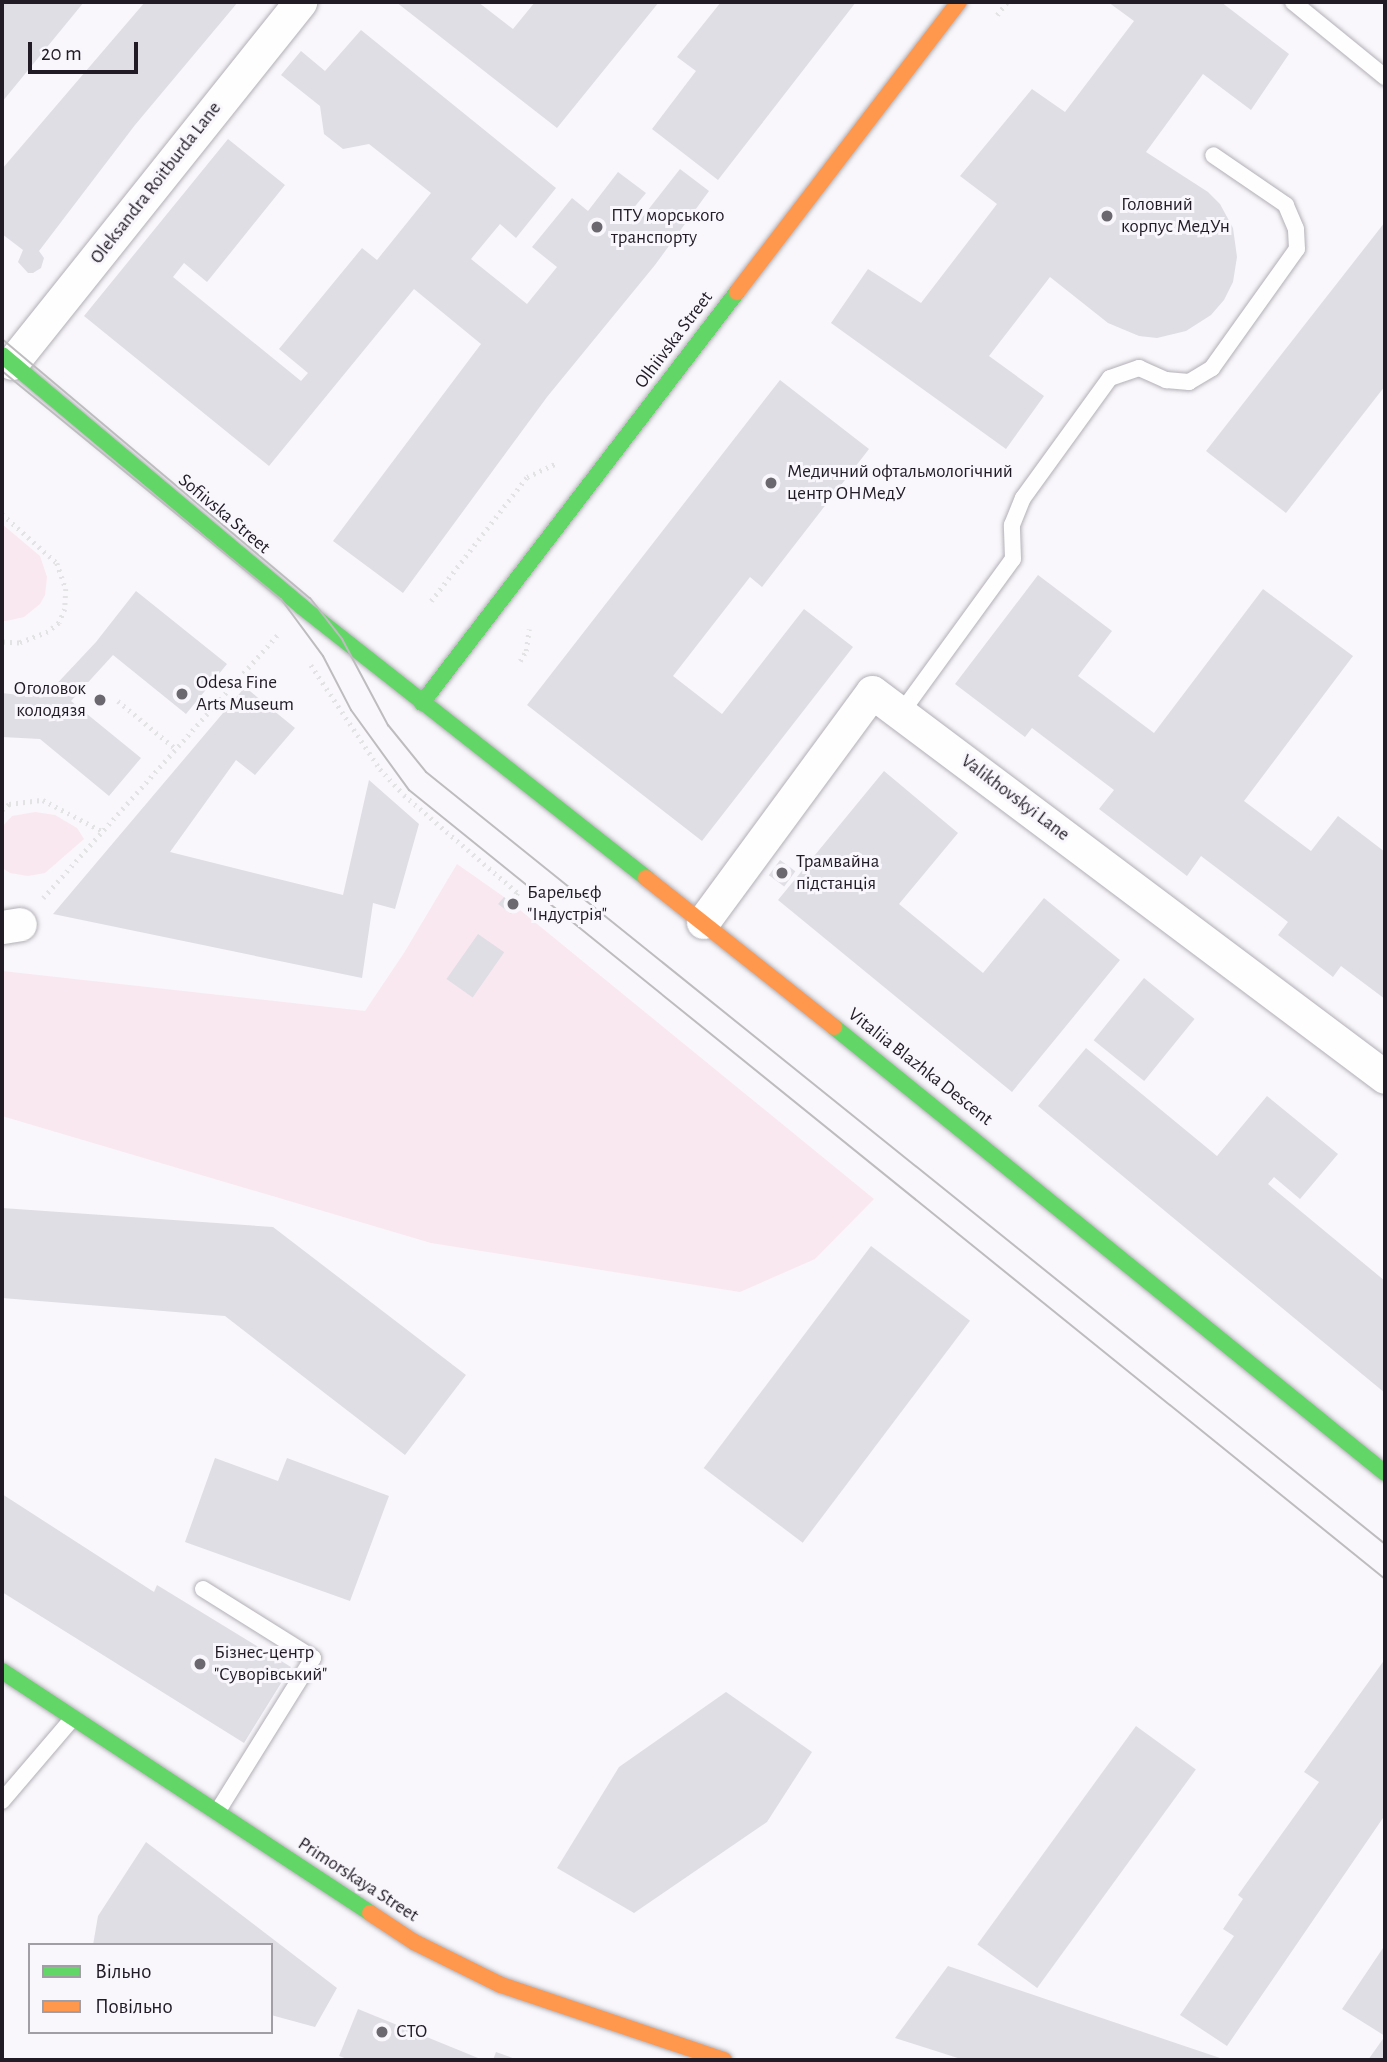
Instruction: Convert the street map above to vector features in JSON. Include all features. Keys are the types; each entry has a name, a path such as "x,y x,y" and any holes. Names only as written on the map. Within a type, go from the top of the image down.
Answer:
{"main road":[{"name":"Olhiivska Street","path":"422,703 959,2"},
{"name":"Sofiivska Street","path":"7,359 293,599 422,703"},
{"name":"Vitaliia Blazhka Descent","path":"422,703 979,1141 1385,1473"},
{"name":"Primorskaya Street","path":"2,1671 414,1942 501,1985 724,2060"}],"street":[{"name":"Oleksandra Roitburda Lane","path":"7,359 300,2"},
{"name":"Valikhovskyi Lane","path":"703,922 872,692 1385,1077"}],"lane":[{"path":"1293,2 1385,77"},
{"path":"901,713 1013,559 1012,525 1024,498 1110,378 1139,368 1166,380 1189,382 1212,368 1297,249 1296,229 1286,205 1213,155"},
{"path":"203,1589 313,1658 217,1812"},
{"path":"2,1801 73,1717"}],"path":[{"path":"2,514 57,563 66,589 65,608 58,623 48,632 19,643 2,642"},
{"path":"11,925 102,831 286,626"},
{"path":"306,658 380,769 404,794 518,892 510,903"},
{"path":"118,701 176,749"},
{"path":"2,810 9,804 43,800 102,831"}],"shaded area":[{"path":"2,524 40,556 47,577 45,595 40,604 24,617 6,621 2,621"},
{"path":"35,812 55,815 77,828 84,839 45,873 28,876 10,873 2,868 2,827 12,816"},
{"path":"457,864 504,897 874,1199 815,1259 740,1292 431,1243 2,1116 2,971 365,1011 404,953"}],"building":[{"path":"2,2 84,2 2,102"},
{"path":"145,2 238,2 135,125 39,251 44,258 41,268 28,273 18,262 23,250 2,234 2,169"},
{"path":"396,2 478,2 513,29 535,2 659,2 557,128"},
{"path":"721,2 856,2 718,180 652,129 696,71 677,57"},
{"name":"Головний корпус МедУн","path":"1108,2 1221,2 1289,54 1251,110 1203,74 1146,152 1208,192 1220,204 1233,228 1237,257 1233,282 1224,300 1211,315 1186,331 1157,338 1139,336 1108,323 1050,277 989,356 1044,396 1006,449 831,323 868,269 921,303 997,204 960,176 1032,89 1065,112 1134,21"},
{"path":"361,30 556,188 516,238 500,224 471,259 527,304 557,267 532,247 572,198 588,211 618,172 646,193 627,216 637,224 680,169 709,191 655,265 547,397 403,593 333,541 481,344 414,289 269,466 84,316 228,139 285,185 207,282 184,263 173,277 301,381 308,373 279,349 362,248 377,260 431,193 369,144 343,149 324,134 320,106 281,75 301,51 325,71"},
{"path":"1385,222 1385,386 1286,513 1206,451"},
{"path":"780,380 869,449 762,587 750,577 673,676 722,714 804,609 853,647 702,841 527,705"},
{"path":"1038,575 1112,631 1078,676 1154,733 1263,589 1353,656 1244,801 1311,851 1338,816 1385,852 1385,999 1341,966 1333,977 1278,935 1288,922 1201,856 1187,876 1099,809 1114,790 1032,728 1025,737 955,684"},
{"name":"Odesa Fine Arts Museum","path":"136,591 227,664 186,714 113,655 71,701 141,758 109,796 40,739 2,737 2,693 28,696 50,691 96,642"},
{"path":"245,687 295,728 255,775 236,760 170,852 343,895 369,780 419,824 395,909 373,903 362,978 53,914"},
{"path":"884,771 958,833 899,904 983,973 1044,898 1120,960 1012,1092 778,900"},
{"name":"Трамвайна підстанція","path":"780,860 795,871 784,887 769,875"},
{"path":"504,897 516,908 511,914 498,904"},
{"path":"478,934 504,952 473,997 446,979"},
{"path":"1144,978 1195,1019 1144,1081 1094,1040"},
{"path":"1086,1048 1217,1156 1267,1096 1338,1154 1300,1199 1274,1177 1268,1184 1385,1281 1385,1393 1038,1106"},
{"path":"2,1208 273,1227 466,1375 405,1455 225,1316 2,1298"},
{"path":"871,1246 970,1321 803,1543 704,1468"},
{"path":"215,1458 278,1481 287,1458 389,1496 350,1601 185,1542"},
{"path":"2,1494 154,1592 157,1585 291,1667 244,1743 2,1592"},
{"path":"1385,1659 1385,1815 1227,2046 1180,2015 1234,1936 1223,1929 1243,1899 1238,1895 1319,1782 1304,1772"},
{"path":"726,1692 812,1752 767,1822 634,1913 557,1868 619,1767"},
{"path":"1136,1726 1196,1769 1037,1988 977,1944"},
{"path":"146,1842 337,1988 315,2027 273,2016 273,1943 93,1943 98,1916"},
{"path":"1385,1945 1385,2036 1342,2009"},
{"path":"948,1966 1226,2060 964,2060 895,2038"},
{"name":"СТО","path":"358,2009 483,2060 350,2060 339,2056"},
{"path":"1385,2036 1385,2060 1368,2060"},
{"path":"496,2052 518,2060 493,2060"}],"tram line":[{"path":"2,339 310,598 342,639 388,725 426,772 1385,1544"},
{"path":"2,371 281,599 323,656 351,710 409,790 1385,1579"}],"traffic: fast":[{"path":"422,703 737,292"},
{"path":"2,355 302,607 646,878"},
{"path":"834,1027 1385,1473"},
{"path":"2,1671 370,1913"}],"traffic: slow":[{"path":"737,292 959,2"},
{"path":"646,878 834,1027"},
{"path":"370,1913 414,1942 501,1985 724,2060"}],"place":[{"name":"Головний корпус МедУн","path":"1107,216"},
{"name":"ПТУ морського транспорту","path":"597,227"},
{"name":"Медичний офтальмологічний центр ОНМедУ","path":"771,483"},
{"name":"Odesa Fine Arts Museum","path":"182,694"},
{"name":"Оголовок колодязя","path":"100,700"},
{"name":"Трамвайна підстанція","path":"782,873"},
{"name":"Барельєф \"Індустрія\"","path":"513,904"},
{"name":"Бізнес-центр \"Суворівський\"","path":"200,1664"},
{"name":"СТО","path":"382,2032"}]}
